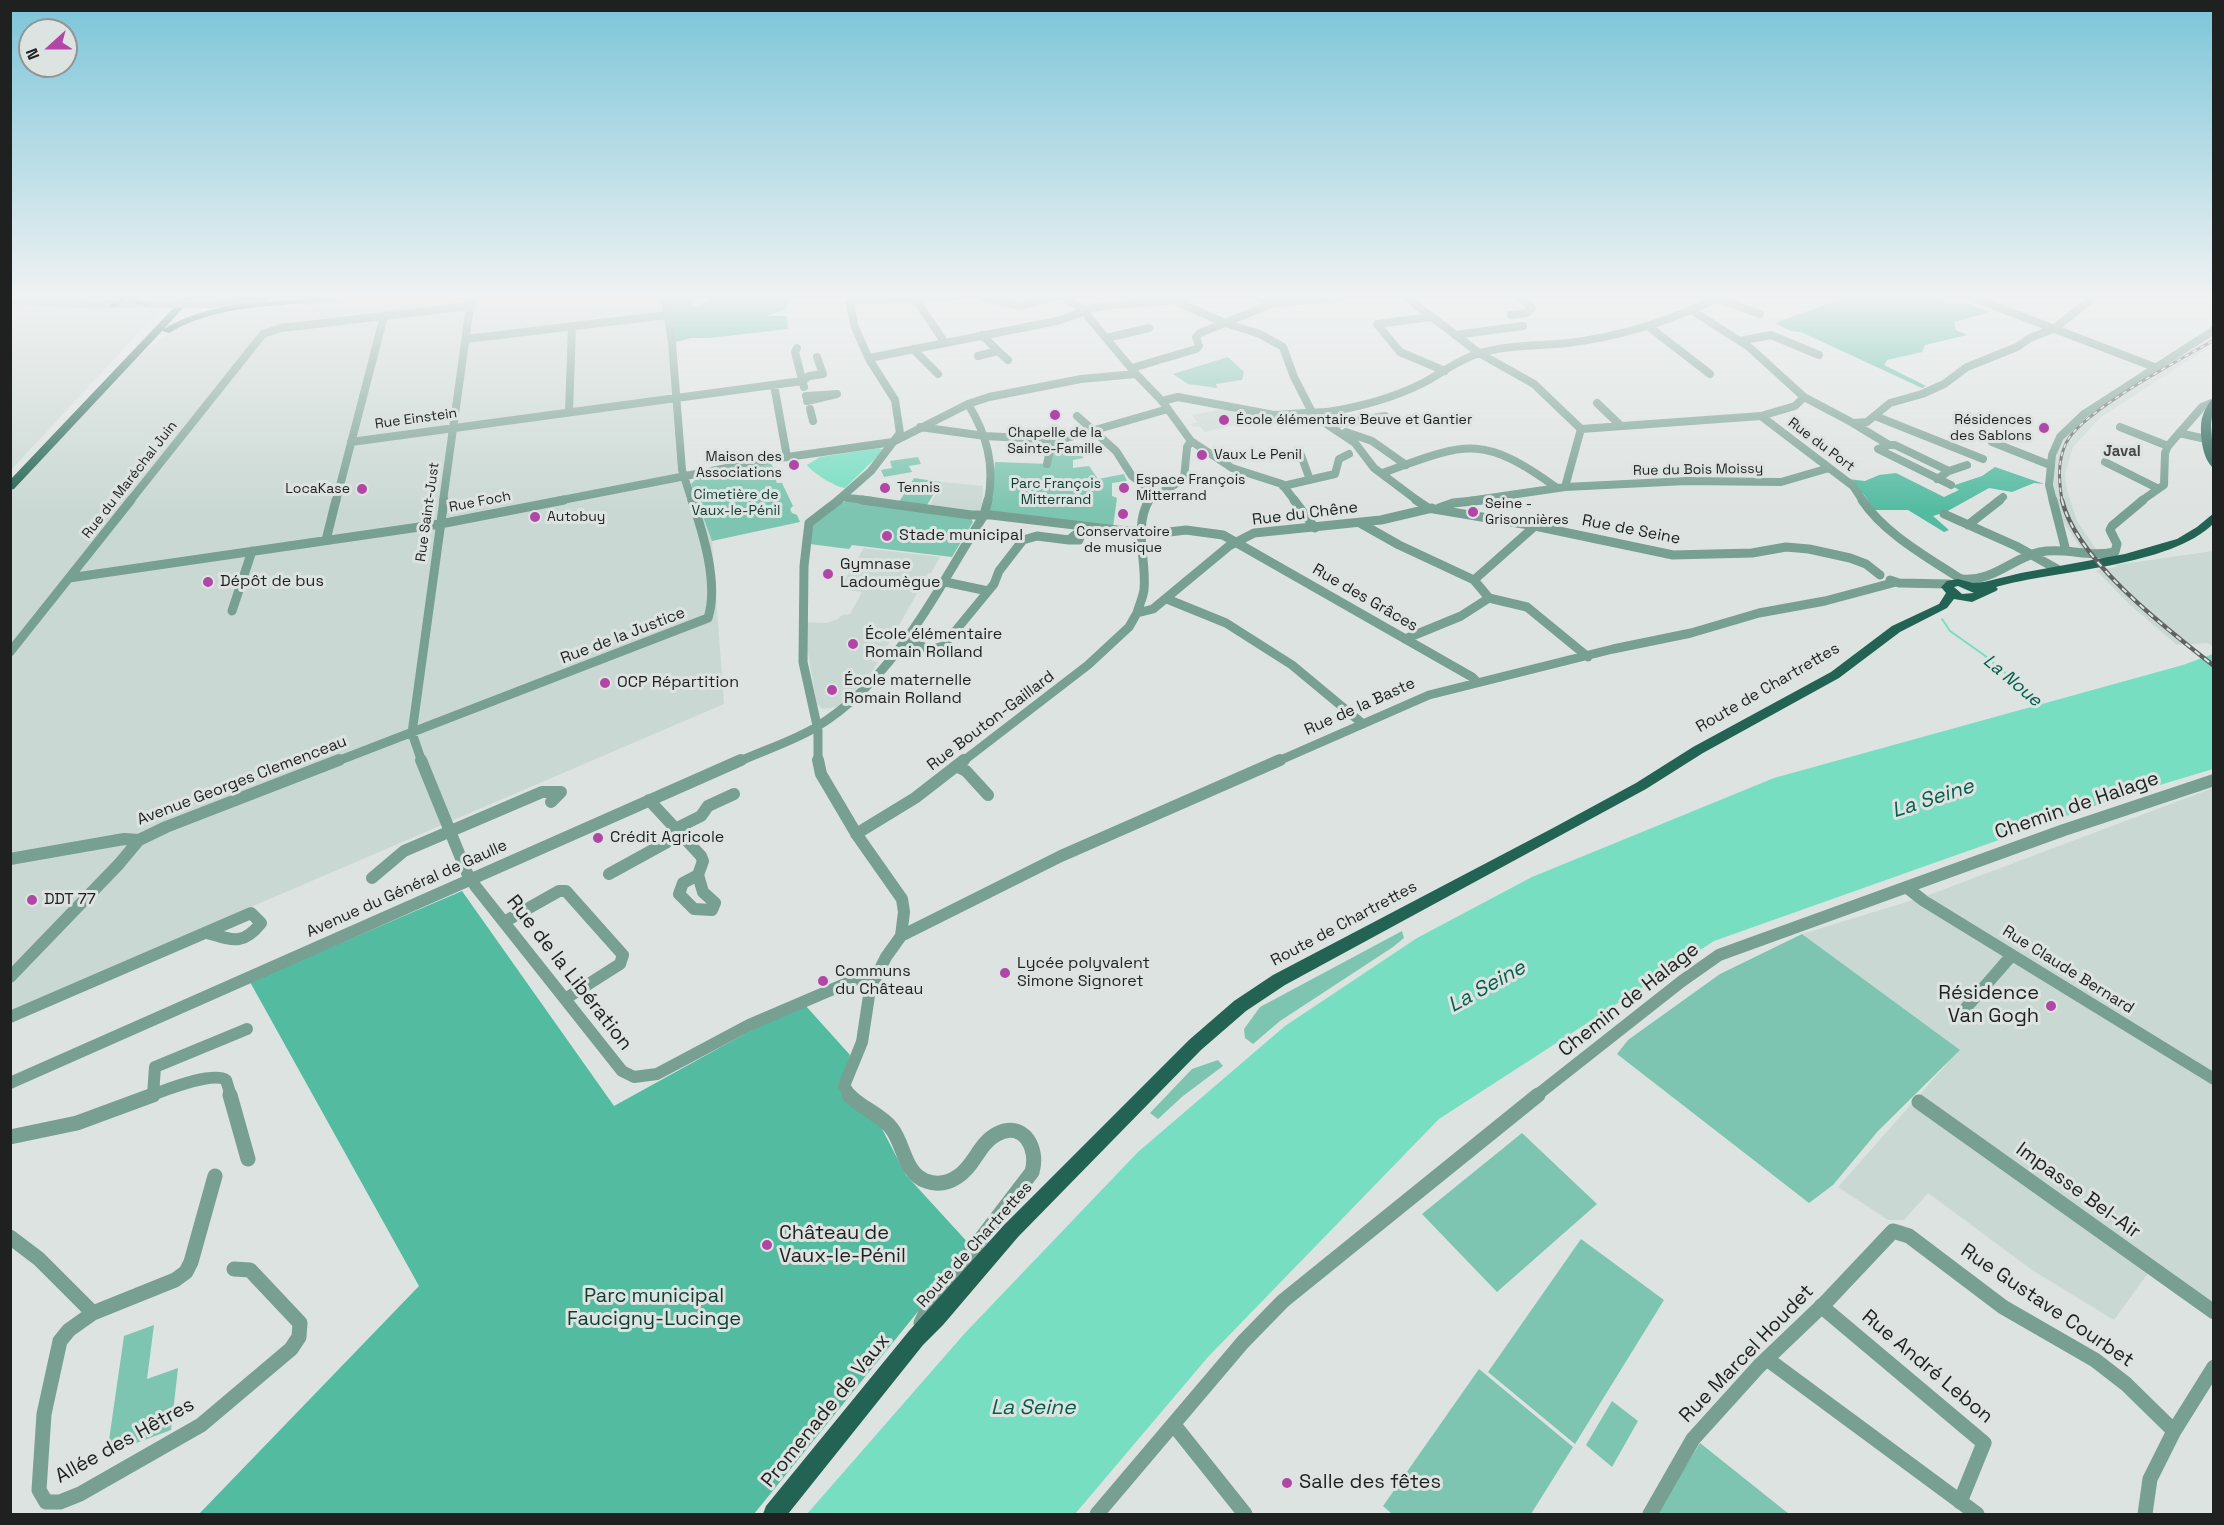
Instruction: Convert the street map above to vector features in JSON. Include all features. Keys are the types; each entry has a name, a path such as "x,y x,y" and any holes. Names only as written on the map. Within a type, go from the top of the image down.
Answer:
{"main road":[{"path":"13,484 122,368"},
{"path":"2214,402 2209,409 2206,436 2214,465"},
{"path":"1953,585 1973,588 2017,582 2033,574 2145,553 2187,539 2207,526 2214,516"},
{"path":"1953,585 1976,599 1973,588"},
{"name":"Route de Chartrettes","path":"916,1338 999,1244 1050,1191 1195,1045 1251,997 1641,786 1698,750 1835,675 1871,649 1927,618 1946,611 1953,585"},
{"name":"Promenade de Vaux","path":"774,1515 916,1338"}],"street":[{"name":"Rue du Maréchal Juin","path":"10,652 236,368"},
{"path":"326,540 370,368"},
{"name":"Rue Saint-Just","path":"412,733 462,368"},
{"path":"569,412 571,368"},
{"path":"674,368 684,477"},
{"path":"799,368 813,421"},
{"name":"Rue Einstein","path":"351,442 802,381 809,376 823,374 821,368"},
{"path":"875,368 895,400 900,433 878,464 842,497 808,523 804,566 803,662 817,726 818,764 821,774 856,834 902,899 904,920 901,936 874,976 868,995 862,1042 844,1086 852,1100 892,1128 913,1171 928,1182 944,1183 954,1180 966,1171 989,1139 1004,1132 1012,1131 1023,1135 1032,1145 1035,1155 1032,1172 928,1308 916,1338"},
{"path":"932,368 938,374"},
{"path":"1132,368 1162,401 1191,441 1232,468 1283,486 1335,474 1339,459 1348,454"},
{"path":"893,442 968,404 995,395 1142,368"},
{"path":"1291,368 1310,413 1355,443 1382,473 1404,492 1435,509"},
{"path":"1438,368 1445,371"},
{"path":"1162,401 1178,397 1274,415 1327,412 1355,407 1396,393 1450,368"},
{"path":"1506,368 1534,384 1581,429 1761,416"},
{"name":"Rue du Port","path":"1761,416 1795,405 1804,397 1771,368"},
{"path":"1853,423 1866,422 1890,403 1922,394 1944,384 1965,368"},
{"path":"2066,551 2049,491 2049,465 2060,437 2084,414 2157,368"},
{"path":"774,385 788,457"},
{"path":"1804,397 1889,445"},
{"path":"1896,582 1953,585 1977,580 2036,556 2066,551 2097,554 2115,552 2117,544 2110,530 2112,526 2154,490 2165,484 2165,453 2168,446 2202,407 2214,402"},
{"path":"1597,403 1621,426"},
{"path":"968,404 977,417 991,458 988,501 984,515"},
{"path":"919,427 985,436 1052,440 1168,409"},
{"path":"1077,416 1116,450 1132,477 1153,493 1162,492 1184,480 1187,447 1191,441"},
{"path":"1328,425 1385,416"},
{"name":"Rue du Port","path":"1761,416 1852,486 1871,513 1953,585"},
{"path":"1875,416 1983,459"},
{"path":"1328,425 1365,438 1406,465"},
{"path":"2120,428 2168,446"},
{"path":"1382,473 1462,448 1483,448 1493,450 1561,487 1581,429"},
{"path":"2182,430 2206,436"},
{"path":"1355,443 1365,438"},
{"path":"1047,464 1052,440"},
{"name":"Rue Foch","path":"69,578 440,524 788,457 893,442"},
{"path":"1992,442 2049,465"},
{"path":"1949,471 1895,445 1878,449 1952,485"},
{"path":"1301,455 1310,480"},
{"path":"2105,462 2154,490"},
{"path":"1937,479 1949,471 1967,465"},
{"name":"Rue du Bois Moissy","path":"1435,509 1453,503 1509,497 1561,487 1686,481 1781,482 1829,468"},
{"name":"Rue de la Justice","path":"412,733 708,618 712,606 705,540 684,477"},
{"path":"1283,486 1315,528"},
{"path":"1135,616 1144,591 1141,531 1144,509 1153,493"},
{"name":"Rue des Grâces","path":"842,497 984,515 1161,533 1185,530 1216,533 1235,541 1478,682"},
{"path":"1968,525 2003,497"},
{"name":"Rue du Chêne","path":"1167,599 1187,579 1235,541 1262,531 1360,523 1435,509"},
{"name":"Rue de Seine","path":"1435,509 1535,526 1667,554 1734,554 1788,547 1840,555 1896,582"},
{"path":"1944,514 1985,533 1997,535 2057,569"},
{"name":"Avenue du Général de Gaulle","path":"10,1083 817,726 861,694 907,639 945,582 984,515"},
{"path":"1360,523 1399,545 1474,580 1489,598 1527,608 1588,657"},
{"path":"1474,580 1535,526"},
{"path":"907,639 930,650 943,646 994,584 995,575 1025,539 1034,537 1068,541"},
{"path":"232,610 252,551"},
{"path":"945,582 988,591"},
{"name":"Rue de la Baste","path":"901,936 1061,856 1429,695 1896,582"},
{"path":"1405,639 1461,616 1489,598"},
{"path":"1135,616 1153,609 1167,599 1226,623 1292,665 1363,724"},
{"name":"Rue Bouton-Gaillard","path":"856,834 915,798 1088,665 1135,616"},
{"name":"Rue de la Libération","path":"412,733 471,879 622,1071 629,1076 657,1074 749,1025 866,975 874,976"},
{"name":"Avenue Georges Clemenceau","path":"10,859 124,839 139,840 166,827 412,733"},
{"path":"956,766 966,771 988,795"},
{"name":"Chemin de Halage","path":"1097,1515 1243,1342 1292,1293 1551,1085 1712,960 1742,945 2072,827 2214,780"},
{"path":"372,878 404,851 542,792 561,792 551,802"},
{"path":"609,874 678,832 701,816 708,806 734,795"},
{"path":"649,801 701,855 702,867 698,875"},
{"path":"10,977 119,864 139,840"},
{"name":"Rue Claude Bernard","path":"1906,887 1924,901 2214,1079"},
{"path":"504,922 559,891 566,891 623,955 620,964 565,999"},
{"path":"10,1017 207,933"},
{"path":"1965,1009 2012,955"},
{"path":"153,1095 155,1067 247,1029"},
{"path":"10,1137 77,1123 153,1095 209,1077 220,1076 226,1080 248,1159"},
{"name":"Impasse Bel-Air","path":"1919,1102 2214,1312"},
{"path":"10,1237 39,1259 93,1312 175,1280 186,1272 191,1262 215,1176"},
{"name":"Rue Gustave Courbet","path":"1888,1234 1893,1231 1902,1232 2003,1307 2095,1360 2126,1384 2175,1431"},
{"name":"Rue Marcel Houdet","path":"1650,1515 1693,1438 1888,1234"},
{"name":"Allée des Hêtres","path":"93,1312 69,1330 60,1341 44,1414 39,1490 46,1502 60,1502 80,1494 201,1425 291,1349 299,1337 300,1323 250,1270 234,1269"},
{"name":"Rue André Lebon","path":"1821,1306 1984,1443 1960,1502"},
{"path":"1767,1359 1977,1515"},
{"path":"2145,1515 2150,1479 2175,1431 2214,1367"},
{"path":"1174,1425 1245,1515"}],"shaded area":[{"path":"11,368 106,368 11,470"},
{"path":"127,368 670,368 678,474 681,482 691,484 712,541 724,704 11,1010 10,493"},
{"path":"2160,368 2177,368 2101,417 2073,447 2065,474 2067,490 2077,521 2098,552 2082,550 2060,517 2055,499 2053,468 2060,445 2066,435 2087,416"},
{"name":"École élémentaire Beuve et Gantier","path":"1229,408 1237,417 1247,415 1253,421 1205,432 1199,426 1193,427 1191,424 1197,422 1192,415"},
{"path":"942,482 983,486 982,509 974,512 930,505"},
{"path":"864,548 940,557 882,655 872,657 872,661 878,662 868,678 837,707 823,709 817,704 814,688 808,653 807,622 826,623 842,615 850,614 862,592 839,589"},
{"path":"2213,551 2213,647 2208,643 2177,645 2129,604 2096,570 2117,567 2115,565"},
{"path":"2213,788 2213,1307 2154,1265 2114,1320 2032,1270 1928,1193 1904,1220 1888,1220 1838,1187 1959,1050 1802,934 1926,896"}],"green space":[{"path":"1192,368 1240,368 1244,372 1242,380 1216,384 1217,388 1188,384 1173,374"},
{"path":"1879,368 1890,368 1926,386 1922,388"},
{"name":"Parc François Mitterrand","path":"1064,440 1084,458 1073,460 1073,468 1089,466 1098,479 1124,474 1127,481 1112,483 1112,496 1117,498 1113,527 989,513 995,462 1050,464 1054,441"},
{"path":"918,457 921,464 909,466 912,472 884,477 881,470 892,468 890,461"},
{"name":"Cimetière de Vaux-le-Pénil","path":"771,463 777,483 782,483 793,506 790,509 797,515 800,522 712,541 691,484 698,477"},
{"path":"1995,467 2044,484 2034,483 2012,492 1989,488 1946,512 1933,516 1949,530 1944,532 1908,510 1874,510 1865,496 1848,479 1865,481 1879,475 1896,473 1944,497 1959,490 1952,486 1982,476"},
{"path":"914,478 941,482 927,505 899,502"},
{"name":"Stade municipal","path":"847,501 971,519 973,522 952,557 852,545 849,549 810,544 813,522 839,503"},
{"name":"Parc municipal Faucigny-Lucinge","path":"462,891 614,1106 777,1016 805,1005 850,1055 840,1087 880,1125 906,1175 971,1246 754,1514 199,1514 419,1286 250,982"},
{"path":"1402,931 1404,938 1393,947 1280,1021 1253,1044 1245,1038 1244,1029 1260,1007"},
{"path":"1802,934 1960,1050 1878,1131 1833,1185 1809,1203 1617,1054 1628,1040 1720,974"},
{"path":"1218,1060 1223,1066 1183,1096 1158,1119 1150,1113 1192,1069"},
{"path":"1522,1133 1597,1204 1497,1292 1422,1214"},
{"path":"1581,1239 1664,1300 1575,1444 1488,1372"},
{"path":"154,1325 147,1379 178,1368 171,1430 107,1454 124,1336"},
{"path":"1479,1369 1573,1447 1531,1514 1392,1514 1383,1506"},
{"path":"1612,1401 1638,1421 1612,1467 1586,1445"},
{"path":"1700,1443 1789,1514 1656,1514"}],"water":[{"path":"879,448 884,450 845,488 813,472 807,465 820,457"},
{"name":"La Seine","path":"2213,654 2213,769 2120,797 1714,941 1439,1119 1208,1357 1075,1514 807,1514 965,1333 1138,1152 1285,1026 1417,938 1532,877 1774,778 2183,665"}],"waterway":[{"name":"La Noue","path":"1942,619 1950,631 1984,655 2044,706"}],"railway":[{"path":"2062,501 2061,458 2066,443 2075,430 2111,401 2165,368"},
{"path":"2062,500 2071,523 2085,546 2104,569 2149,613 2214,666"}],"place":[{"name":"Chapelle de la Sainte-Famille","path":"1055,415"},
{"name":"École élémentaire Beuve et Gantier","path":"1224,420"},
{"name":"Résidences des Sablons","path":"2044,428"},
{"name":"Vaux Le Penil","path":"1202,455"},
{"name":"Maison des Associations","path":"794,465"},
{"name":"Tennis","path":"885,488"},
{"name":"Espace François Mitterrand","path":"1124,488"},
{"name":"LocaKase","path":"362,489"},
{"name":"Seine - Grisonnières","path":"1473,512"},
{"name":"Conservatoire de musique","path":"1123,514"},
{"name":"Autobuy","path":"535,517"},
{"name":"Stade municipal","path":"887,536"},
{"name":"Gymnase Ladoumègue","path":"828,574"},
{"name":"Dépôt de bus","path":"208,582"},
{"name":"École élémentaire Romain Rolland","path":"853,644"},
{"name":"OCP Répartition","path":"605,683"},
{"name":"École maternelle Romain Rolland","path":"832,690"},
{"name":"Crédit Agricole","path":"598,838"},
{"name":"DDT 77","path":"32,900"},
{"name":"Lycée polyvalent Simone Signoret","path":"1005,973"},
{"name":"Communs du Château","path":"823,981"},
{"name":"Résidence Van Gogh","path":"2051,1006"},
{"name":"Château de Vaux-le-Pénil","path":"767,1245"},
{"name":"Salle des fêtes","path":"1287,1483"}],"district":[{"name":"Javal","path":"2122,452"}]}
